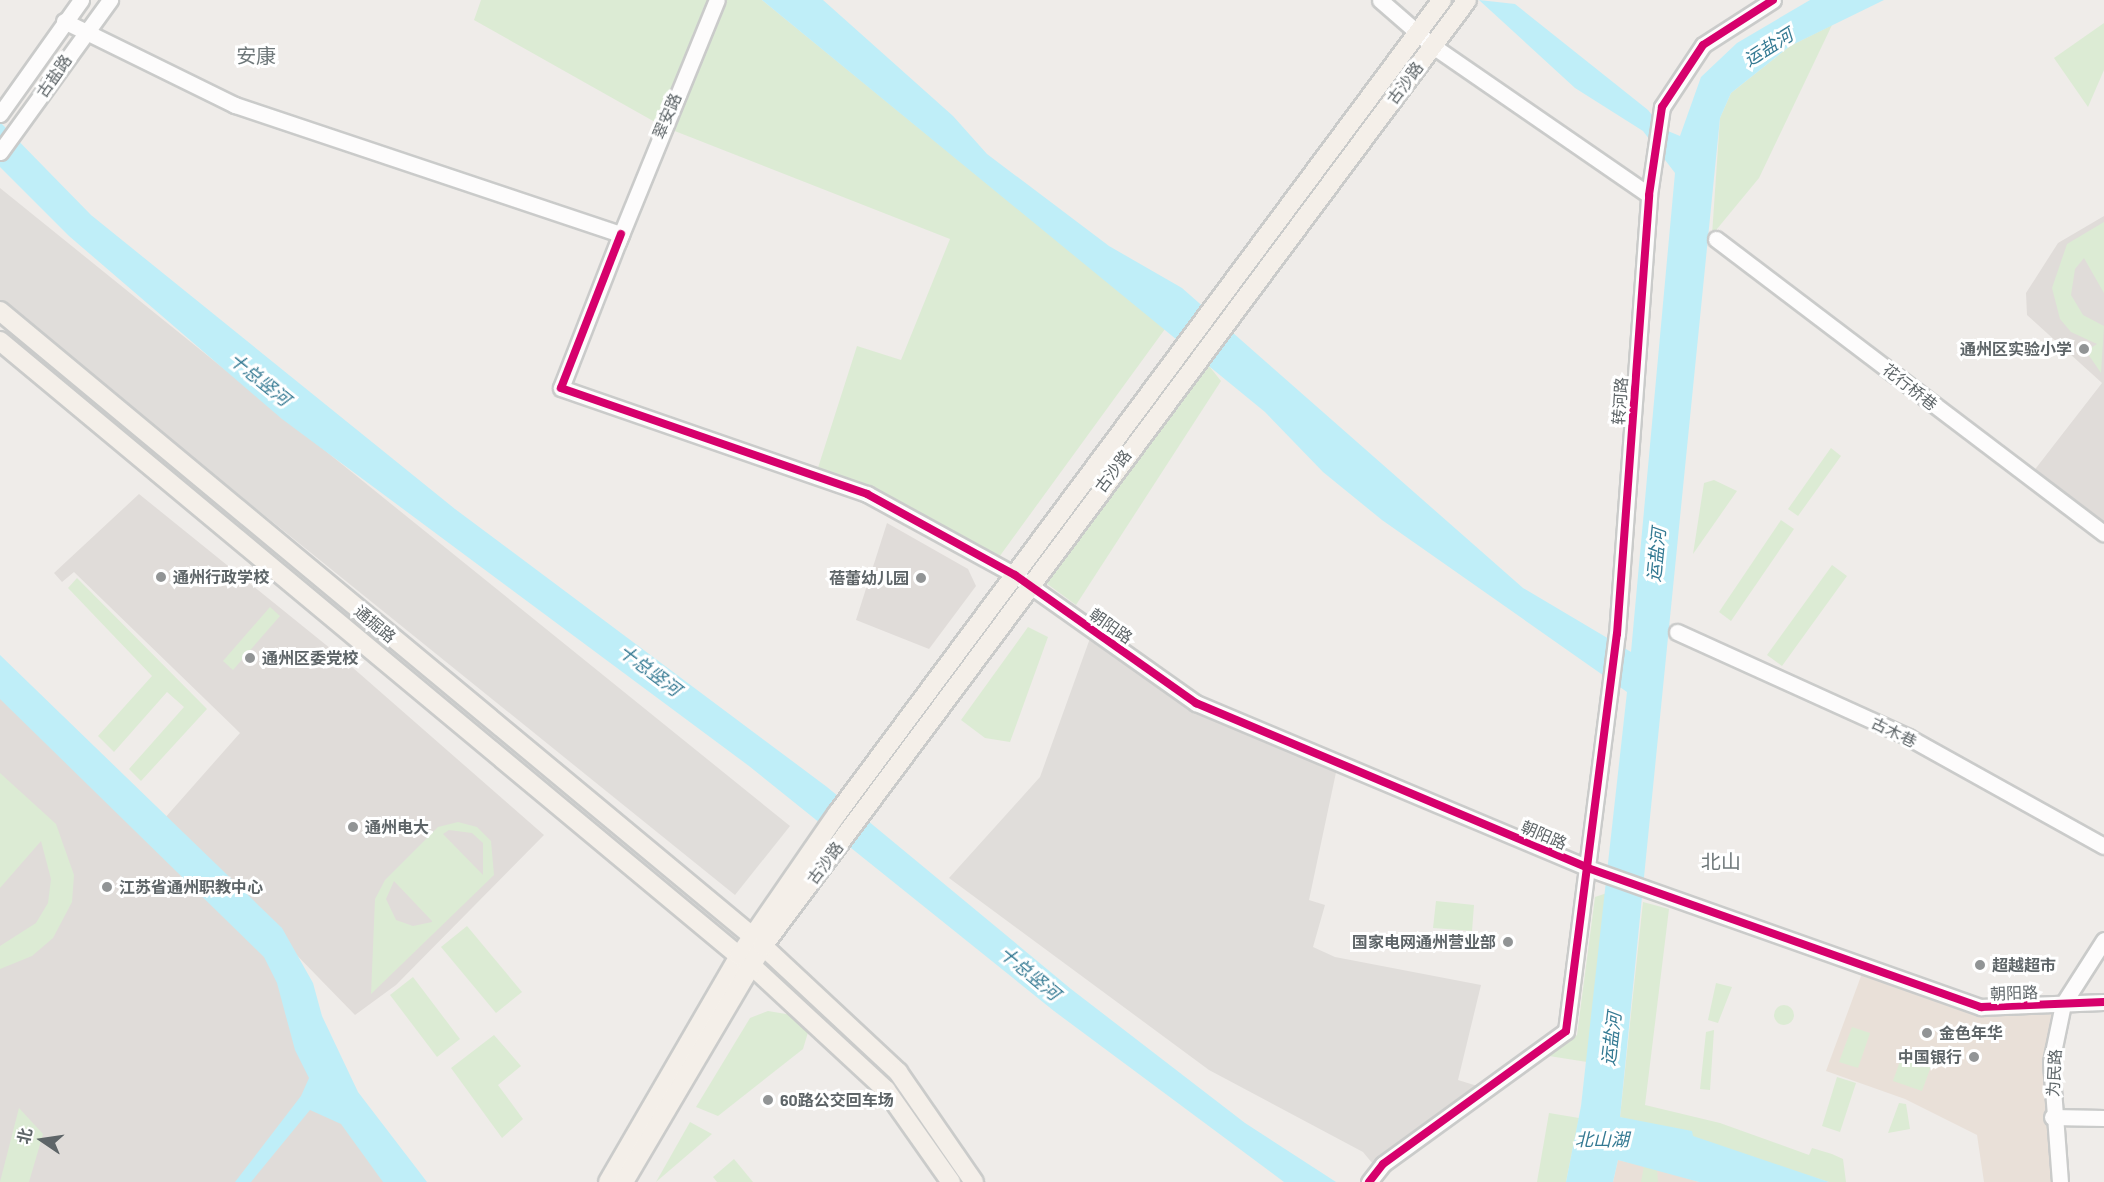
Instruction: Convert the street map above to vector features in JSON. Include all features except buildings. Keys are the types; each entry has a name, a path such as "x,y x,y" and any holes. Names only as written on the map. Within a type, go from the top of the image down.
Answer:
{"main road":[{"name":"古沙路","path":"1230,301 1442,0"},
{"name":"古沙路","path":"758,941 813,848 866,790 1230,301 1433,46 1464,3"},
{"name":"通掘路","path":"0,311 758,941 898,1072 974,1182"},
{"name":"通掘路","path":"0,341 745,960 886,1090 951,1182"},
{"name":"古沙路","path":"758,941 830,857 866,790"},
{"path":"608,1182 758,941"},
{"path":"624,1182 745,960"}],"street":[{"name":"古盐路","path":"2,111 81,0"},
{"name":"古盐路","path":"0,152 110,0"},
{"name":"翠安路","path":"561,388 717,0"},
{"path":"1380,0 1433,46 1649,195"},
{"name":"转河路","path":"1594,871 1617,634 1651,170 1662,107 1702,45 1773,0"},
{"path":"64,21 235,105 621,234"},
{"name":"花行桥巷","path":"1716,239 2104,534"},
{"name":"朝阳路","path":"561,388 867,494 1022,579 1196,703 1594,871 1981,1007 2104,1002"},
{"name":"古木巷","path":"1677,632 1908,737 2104,846"},
{"path":"1369,1182 1383,1164 1566,1031 1594,871"},
{"name":"为民路","path":"2060,1182 2052,1117 2051,1062 2063,1004 2104,940"},
{"path":"2052,1117 2104,1118"}],"shaded area":[{"path":"0,188 790,826 735,895 0,302"},
{"name":"通州区实验小学","path":"2104,216 2104,534 2029,477 2102,383 2027,315 2026,293 2058,243"},
{"name":"通州电大","path":"139,494 336,653 544,835 396,985 355,1015 164,819 240,733 74,572 62,582 54,573"},
{"name":"蓓蕾幼儿园","path":"887,523 968,569 976,586 929,649 856,620"},
{"path":"1093,630 1196,703 1338,763 1309,900 1325,905 1313,947 1335,957 1481,985 1458,1080 1487,1089 1378,1170 1363,1152 1209,1070 949,878 1040,777"},
{"name":"江苏省通州职教中心","path":"0,665 275,952 398,1182 0,1182"},
{"path":"1864,968 1981,1007 2063,1004 2051,1062 2060,1182 1984,1182 1977,1135 1905,1099 1826,1071"},
{"path":"1618,1160 1657,1169 1699,1182 1613,1182"}],"green space":[{"path":"481,0 762,0 1165,329 994,564 816,474 857,346 901,360 950,239 662,126 474,20"},
{"path":"2104,23 2104,70 2088,107 2054,58"},
{"path":"1832,25 1759,178 1712,235 1720,118 1731,93 1790,46"},
{"path":"2104,222 2104,293 2084,258 2075,269 2071,295 2083,315 2104,326 2101,373 2086,351 2097,344 2071,332 2060,319 2052,288 2067,244"},
{"path":"1209,366 1221,381 1076,605 1046,583"},
{"path":"1831,448 1841,456 1798,516 1788,509"},
{"path":"1714,480 1737,491 1693,554 1704,483"},
{"path":"1781,520 1794,529 1731,621 1719,612"},
{"path":"1832,565 1847,576 1782,666 1767,655"},
{"path":"77,578 207,709 141,781 129,769 184,707 167,692 114,752 98,736 152,676 68,588"},
{"path":"270,607 280,616 233,670 223,661"},
{"path":"1028,627 1048,637 1010,742 985,738 961,720"},
{"path":"0,773 56,824 74,875 72,902 53,938 32,956 0,969 0,946 36,923 48,903 51,879 41,841 0,888"},
{"path":"458,822 477,827 491,841 494,875 371,994 375,899 385,880 438,827","holes":["449,830 472,833 483,843 483,875 443,834","394,881 432,921 432,922 413,926 396,920 386,899"]},
{"path":"1607,893 1587,1062 1549,1056 1577,1035 1595,897"},
{"path":"1436,901 1474,905 1472,931 1433,928"},
{"path":"1643,902 1669,909 1645,1105 1720,1123 1809,1155 1812,1148 1832,1154 1843,1159 1846,1182 1829,1182 1620,1117"},
{"path":"467,926 522,992 496,1013 441,947"},
{"path":"413,977 460,1039 437,1057 390,995"},
{"path":"1716,983 1732,987 1718,1023 1708,1020"},
{"path":"1784,1005 1791,1008 1794,1015 1791,1022 1784,1025 1777,1022 1774,1015 1777,1008"},
{"path":"768,1011 792,1015 809,1029 803,1049 718,1116 696,1107 750,1018"},
{"path":"1852,1027 1870,1033 1858,1068 1839,1062"},
{"path":"1714,1030 1710,1090 1700,1089 1706,1032"},
{"path":"494,1035 521,1066 498,1085 523,1119 502,1138 451,1068"},
{"path":"1905,1047 1934,1058 1922,1091 1893,1081"},
{"path":"1837,1077 1856,1083 1840,1132 1822,1126"},
{"path":"1899,1103 1906,1104 1910,1129 1888,1133"},
{"path":"19,1108 43,1134 29,1182 0,1182"},
{"path":"1549,1113 1579,1118 1566,1182 1537,1182"},
{"path":"690,1122 712,1134 656,1182"},
{"path":"734,1159 753,1182 717,1182 713,1177"},
{"path":"1644,1166 1657,1169 1658,1182 1641,1182"}],"water":[{"path":"762,0 823,0 953,116 987,154 1109,246 1182,288 1523,588 1631,652 1675,173 1643,131 1575,88 1479,0 1515,4 1648,110 1663,129 1680,136 1701,77 1737,43 1810,0 1884,0 1790,46 1731,93 1720,118 1620,1117 1692,1131 1693,1136 1829,1182 1699,1182 1618,1160 1613,1182 1566,1182 1581,1106 1627,692 1382,520 1323,472 1265,412"},
{"name":"十总竖河","path":"0,122 91,215 455,509 827,787 1071,989 1245,1123 1336,1182 1284,1182 1054,1011 749,766 282,419 69,236 0,167"},
{"path":"0,655 282,928 313,983 322,1016 358,1092 427,1182 383,1182 341,1124 310,1110 251,1182 235,1182 301,1096 309,1078 295,1050 277,983 264,957 0,699"}],"cycle path":[{"path":"1369,1182 1383,1164 1566,1031 1617,634 1649,195 1662,107 1703,45 1773,0"},
{"path":"621,234 561,388 867,494 1015,575 1196,703 1588,868 1981,1007 2104,1002"}],"place":[{"name":"通州区实验小学","path":"2084,349"},
{"name":"通州行政学校","path":"161,577"},
{"name":"蓓蕾幼儿园","path":"921,578"},
{"name":"通州区委党校","path":"250,658"},
{"name":"通州电大","path":"353,827"},
{"name":"江苏省通州职教中心","path":"107,887"},
{"name":"国家电网通州营业部","path":"1508,942"},
{"name":"超越超市","path":"1980,965"},
{"name":"金色年华","path":"1927,1033"},
{"name":"中国银行","path":"1974,1057"},
{"name":"60路公交回车场","path":"768,1100"}],"district":[{"name":"安康","path":"256,55"},
{"name":"北山","path":"1721,861"}],"water label":[{"name":"运盐河","path":"1768,47"},
{"name":"运盐河","path":"1656,555"},
{"name":"运盐河","path":"1611,1039"},
{"name":"北山湖","path":"1602,1139"}]}
